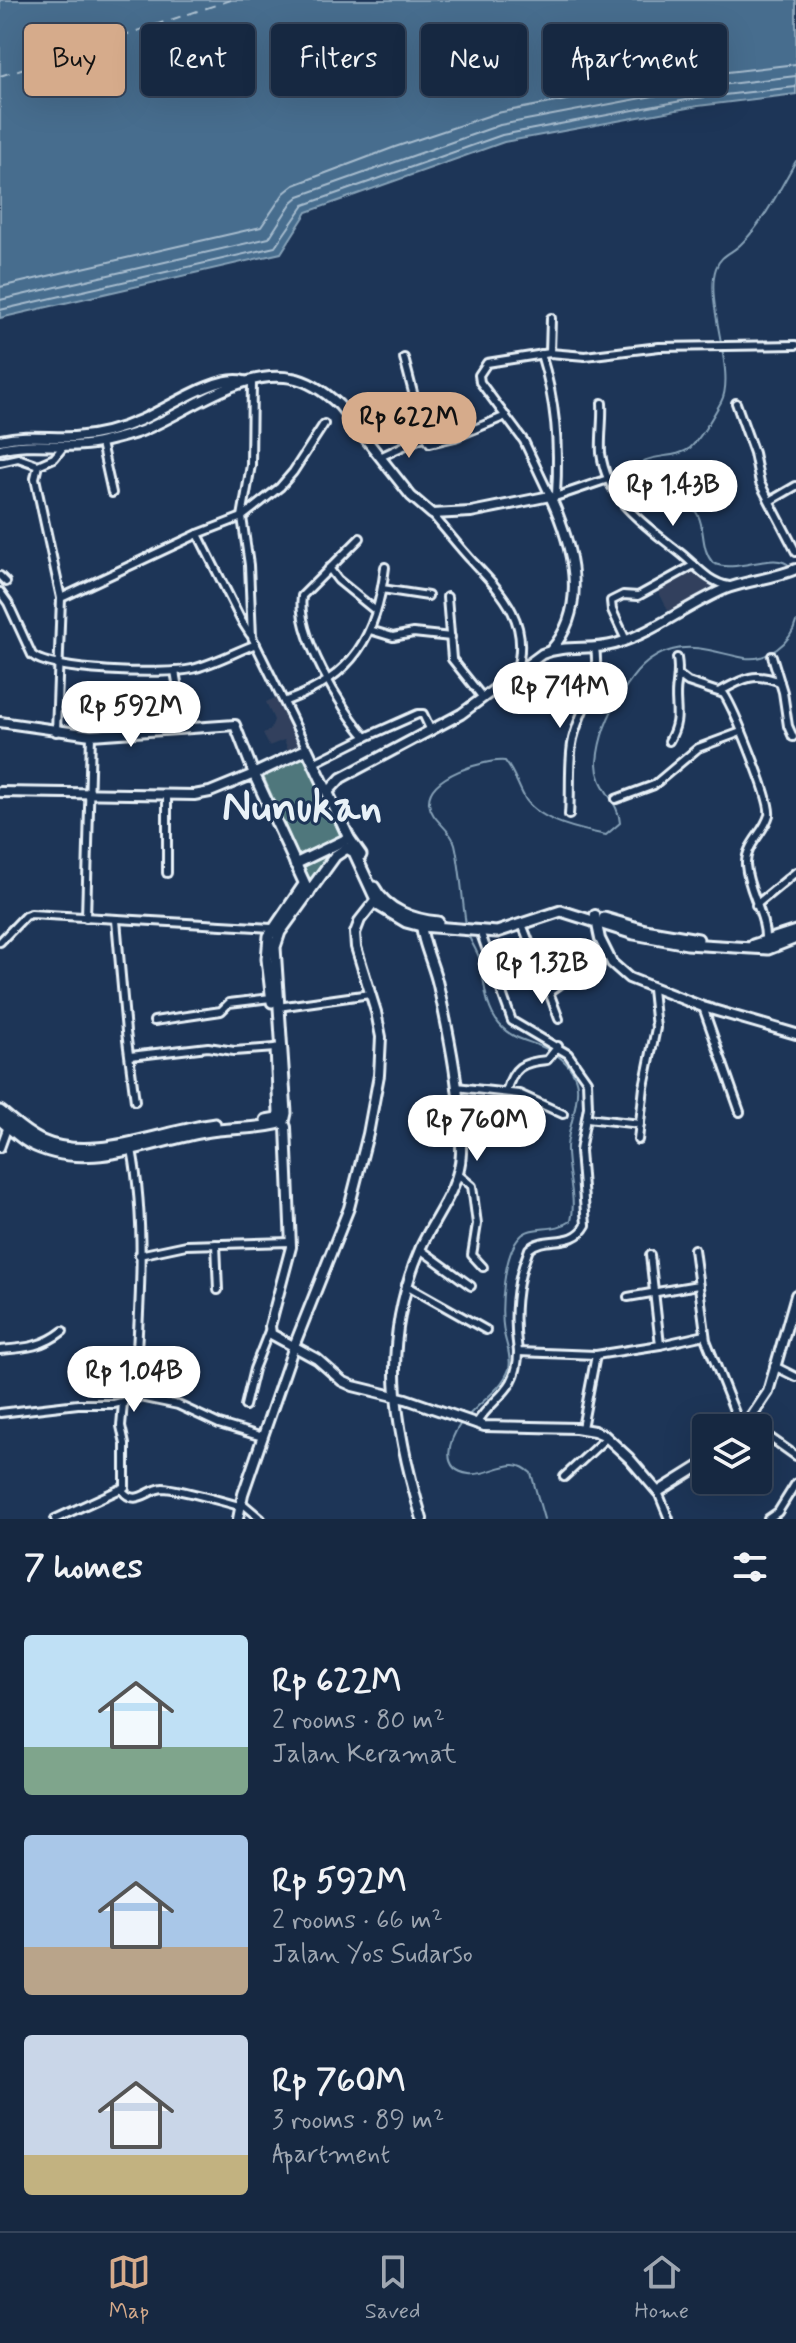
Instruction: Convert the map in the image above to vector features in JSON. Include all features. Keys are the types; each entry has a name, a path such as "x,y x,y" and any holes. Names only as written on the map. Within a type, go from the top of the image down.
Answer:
{"main road":[{"path":"306,890 254,774 307,749 380,897 421,923"},
{"path":"295,864 349,838"},
{"path":"4,1123 29,1143 69,1155 95,1156 190,1127 281,1119 275,1003 267,949 272,928 338,852 347,848 354,852 375,901 395,916 421,923 503,931 561,911 690,938 751,945 796,931"},
{"path":"280,1069 275,1048 276,941 306,890"},
{"path":"477,929 502,926 561,906 651,939 702,946 768,949 796,938"},
{"path":"0,1111 23,1130 51,1144 94,1149 131,1146"}],"street":[{"path":"550,353 551,318"},
{"path":"323,782 341,778 431,731 483,698 551,650 565,627 574,602 576,582 553,498 524,441 480,382 481,370 490,362 550,353 585,356 659,347 796,345"},
{"path":"541,354 555,408 557,471 553,498"},
{"path":"404,358 425,436 430,443 440,442 506,416"},
{"path":"0,462 18,458 38,465 54,458 64,446 75,441 120,428 234,378 286,377 314,386 339,405 411,496 432,514 491,580 515,615 519,652 516,672"},
{"path":"0,440 36,435 101,443 138,432 248,380"},
{"path":"248,380 251,465 242,517 249,565 252,637"},
{"path":"602,403 601,448 608,479 633,517 713,581 732,587"},
{"path":"736,403 757,463 760,483 796,552"},
{"path":"157,412 162,421"},
{"path":"61,598 198,534 242,517 280,487 324,424"},
{"path":"380,457 425,436"},
{"path":"101,443 112,493"},
{"path":"0,449 23,444 64,446"},
{"path":"38,465 35,478 61,598 56,732"},
{"path":"541,474 557,471"},
{"path":"432,514 471,512 553,498 608,479"},
{"path":"770,501 796,486"},
{"path":"198,534 286,701 307,749"},
{"path":"360,538 304,591 301,602 311,647 328,680 366,737"},
{"path":"626,640 611,601 623,595 635,597 694,565"},
{"path":"286,701 318,688 362,647 376,611 385,567"},
{"path":"329,568 338,580 376,611"},
{"path":"551,650 595,648 626,640 732,587 796,569"},
{"path":"382,589 428,596"},
{"path":"0,592 32,655 59,667 175,671 195,668 256,644"},
{"path":"447,597 452,659 483,698"},
{"path":"370,630 393,637 413,633 451,637"},
{"path":"569,815 572,747 596,679 595,648"},
{"path":"772,656 793,737"},
{"path":"669,741 678,717 677,683 680,676 677,658"},
{"path":"175,671 185,729"},
{"path":"680,676 688,682 721,691 728,700 764,785 769,817 746,856 756,905 766,930 765,943"},
{"path":"721,691 756,676 766,676 780,682"},
{"path":"314,763 418,714 423,714 431,731"},
{"path":"0,722 91,735 235,725 254,774 202,794 0,792"},
{"path":"616,799 654,785 698,748 741,732"},
{"path":"86,918 91,735"},
{"path":"328,792 341,778"},
{"path":"167,795 167,873"},
{"path":"756,905 796,872"},
{"path":"238,1519 240,1504 294,1346 349,1208 366,1146 381,1048 379,1025 358,956 355,933 360,920 375,901"},
{"path":"0,942 28,914 272,928"},
{"path":"595,918 608,955 622,973 652,989 703,1007 796,1034"},
{"path":"116,920 135,1101"},
{"path":"421,923 438,986 456,1087 461,1141 459,1175 420,1249 406,1285 396,1340 394,1395 422,1519"},
{"path":"522,924 559,1019"},
{"path":"473,1423 507,1391 516,1376 515,1300 529,1249 536,1244 576,1237 586,1225 580,1151 587,1118 587,1081 572,1058 512,1021 477,929"},
{"path":"549,992 608,955"},
{"path":"638,1140 644,1087 656,1028 652,989"},
{"path":"154,1021 221,1011 229,1003 275,1003 370,994"},
{"path":"703,1007 740,1112"},
{"path":"130,1056 208,1047 234,1051 275,1048"},
{"path":"506,1092 511,1077 522,1065 547,1059 558,1047"},
{"path":"456,1087 522,1095 563,1114"},
{"path":"587,1118 640,1124"},
{"path":"245,1406 254,1369 269,1331 291,1242 281,1119"},
{"path":"0,1148 4,1123"},
{"path":"131,1146 139,1199 134,1397"},
{"path":"459,1175 472,1186 477,1224 472,1255 483,1267"},
{"path":"139,1255 186,1245 291,1242"},
{"path":"216,1244 218,1290"},
{"path":"420,1249 471,1286"},
{"path":"694,1249 705,1335 743,1414"},
{"path":"650,1255 660,1345"},
{"path":"406,1285 486,1330"},
{"path":"628,1297 698,1285"},
{"path":"756,1414 766,1397 796,1295"},
{"path":"0,1350 45,1344 63,1331"},
{"path":"269,1331 321,1362 347,1383 394,1395 473,1423 493,1428 582,1428 594,1431 638,1467 658,1492 669,1519"},
{"path":"518,1352 596,1355 705,1335"},
{"path":"582,1428 596,1355"},
{"path":"774,1366 796,1377"},
{"path":"0,1413 78,1404 123,1403 134,1397 178,1405 219,1424 264,1437"},
{"path":"55,1519 122,1490 126,1483 125,1444 121,1432 123,1403"},
{"path":"564,1477 606,1438"},
{"path":"772,1441 796,1456"},
{"path":"658,1492 692,1471"},
{"path":"768,1519 778,1512 796,1483"},
{"path":"122,1490 129,1497 136,1498 163,1488 240,1504 261,1519"},
{"path":"778,1512 784,1519"}],"shaded area":[{"path":"694,567 707,581 725,587 671,616 656,587"},
{"path":"279,696 301,745 289,752 284,740 269,746 263,733 270,730 274,720 266,702"}],"green space":[{"path":"305,755 341,836 298,855 262,774"},
{"path":"333,853 311,881 303,867"}],"water":[{"path":"0,0 796,0 796,94 698,106 504,142 307,212 281,253 0,318"}],"waterway":[{"path":"791,567 775,560 733,566 713,563 705,547 698,514 679,500 640,491 632,475 643,462 690,448 721,402 725,374 714,299 716,268 758,225 796,161"},
{"path":"466,925 455,844 450,833 433,815 429,803 437,785 472,766 505,761 533,808 563,824 606,835 620,823 616,808 600,779 598,753 613,709 637,672 656,656 681,648 699,648 745,658 762,657 777,649 789,637 796,622"},
{"path":"467,932 480,960 494,1017 512,1035 543,1047 561,1059 575,1077 577,1086 567,1147 573,1203 571,1221 525,1233 514,1245 506,1269 503,1297 509,1369 496,1389 468,1416"},
{"path":"461,1423 450,1446 453,1467 469,1474 508,1465 523,1468 531,1473 544,1519"}],"ferry route":[{"path":"0,76 231,0"}],"district":[{"name":"Nunukan","path":"302,805"}]}
